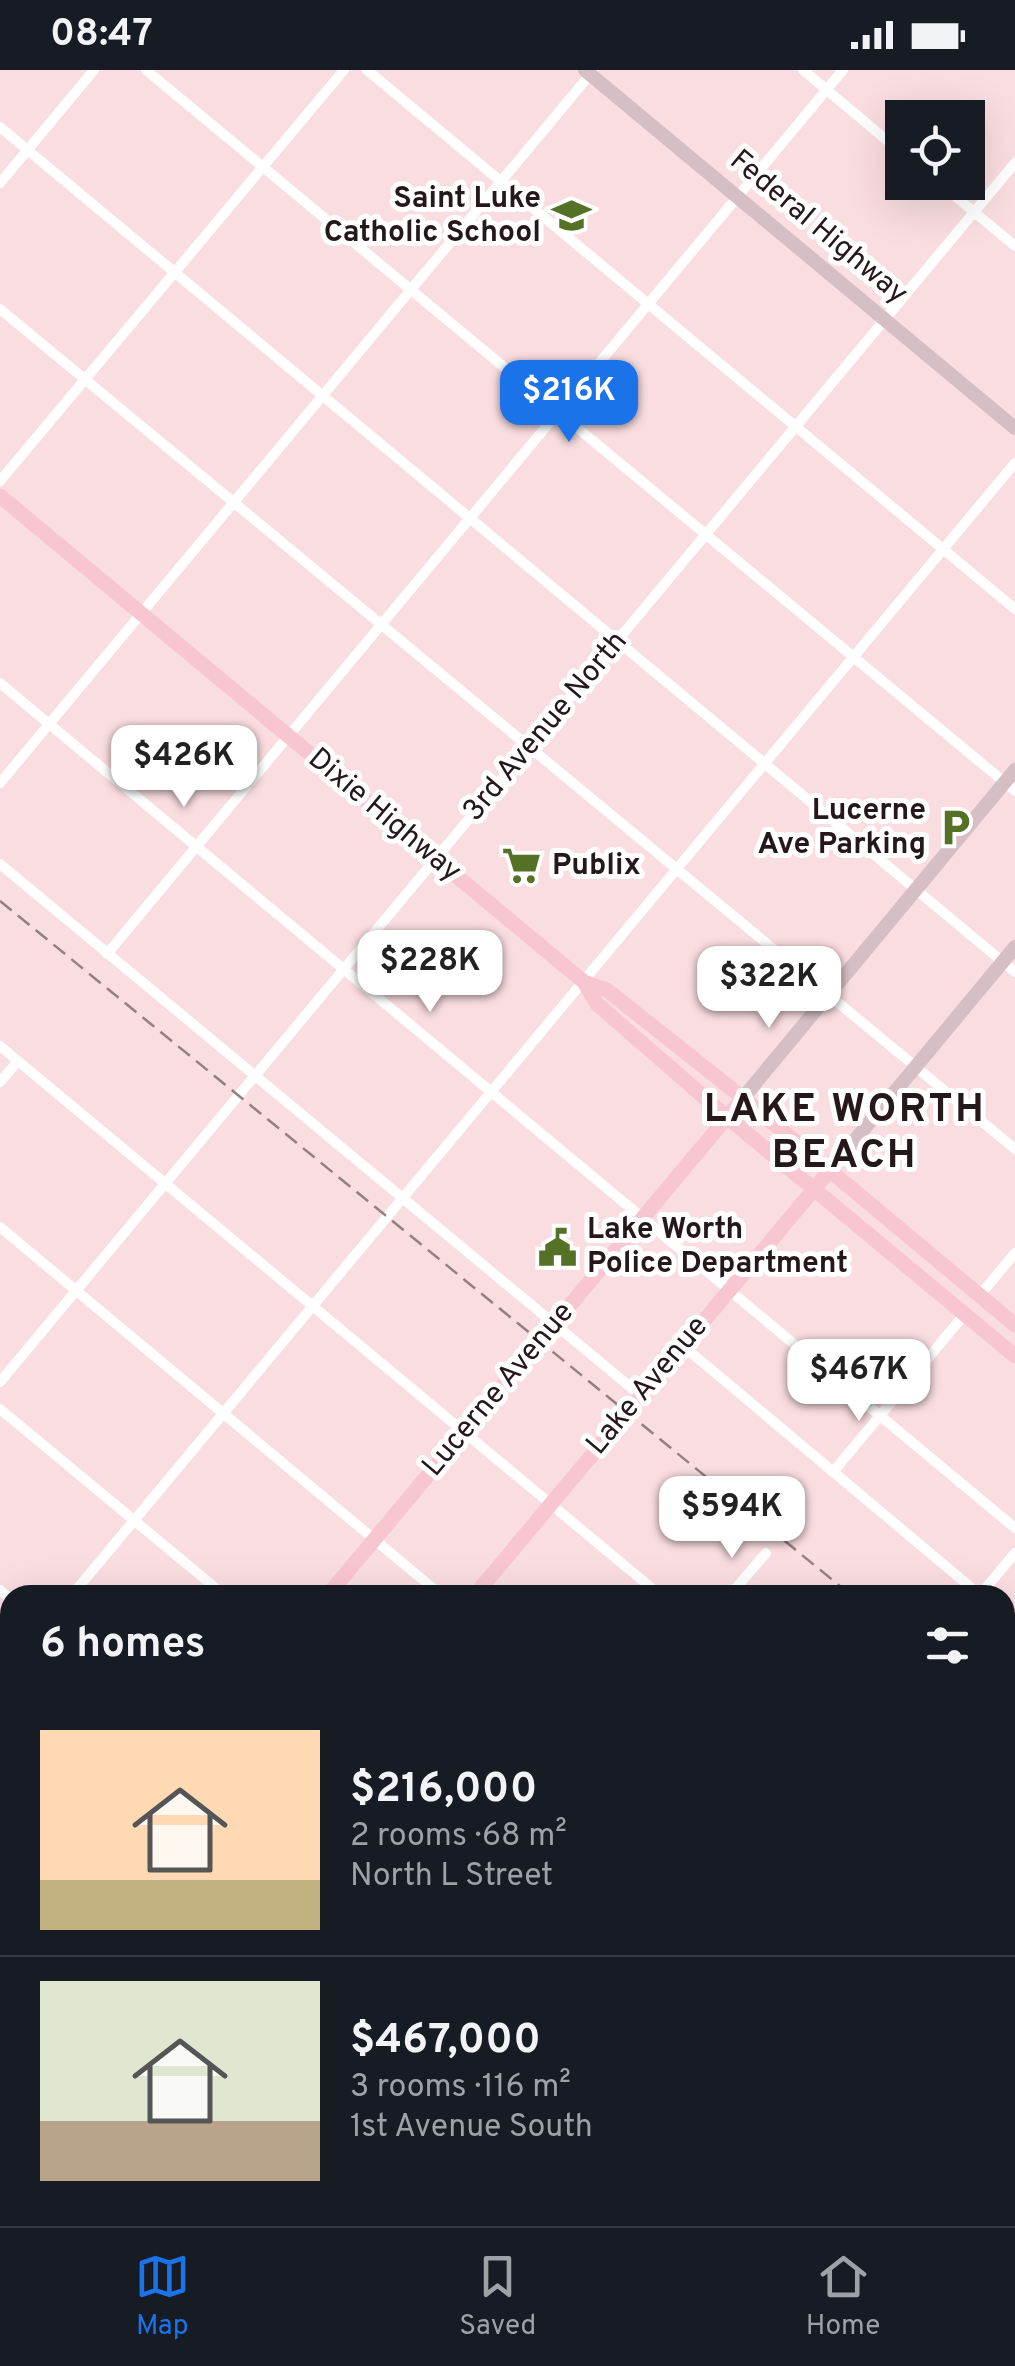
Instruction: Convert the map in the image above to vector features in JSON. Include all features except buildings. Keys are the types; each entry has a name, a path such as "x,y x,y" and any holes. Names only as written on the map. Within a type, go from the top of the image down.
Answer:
{"main road":[{"name":"Federal Highway","path":"590,71 1015,428"},
{"name":"Dixie Highway","path":"0,496 584,982 597,1004 726,1118 1015,1356"},
{"name":"Lucerne Avenue","path":"336,1585 915,889 1010,786 1015,770"},
{"name":"Lake Avenue","path":"483,1585 916,1066 1009,967 1015,947"},
{"name":"Dixie Highway","path":"584,982 608,990 1015,1325"}],"street":[{"path":"0,183 94,70"},
{"path":"146,70 1010,786"},
{"path":"0,482 344,70"},
{"path":"367,70 1015,609"},
{"path":"803,70 885,139"},
{"path":"107,954 843,70"},
{"path":"0,783 590,71"},
{"path":"0,127 1009,967"},
{"name":"3rd Avenue North","path":"0,1382 1015,163"},
{"path":"960,200 1015,246"},
{"path":"0,309 1015,1148"},
{"path":"80,1585 1015,463"},
{"path":"0,683 1015,1528"},
{"path":"0,864 640,1395"},
{"path":"0,1046 648,1585"},
{"path":"0,1082 18,1061"},
{"path":"0,1228 429,1585"},
{"path":"980,1295 1015,1253"},
{"path":"832,1472 964,1315"},
{"path":"682,1345 968,1585"},
{"path":"0,1409 212,1585"},
{"path":"739,1585 766,1553"},
{"path":"988,1585 1015,1553"}],"railway":[{"path":"0,901 839,1585"}],"place":[{"name":"Saint Luke Catholic School","path":"571,216"},
{"name":"Lucerne Ave Parking","path":"956,828"},
{"name":"Publix","path":"522,866"},
{"name":"Lake Worth Police Department","path":"557,1247"}],"district":[{"name":"LAKE WORTH BEACH","path":"845,1134"}]}
